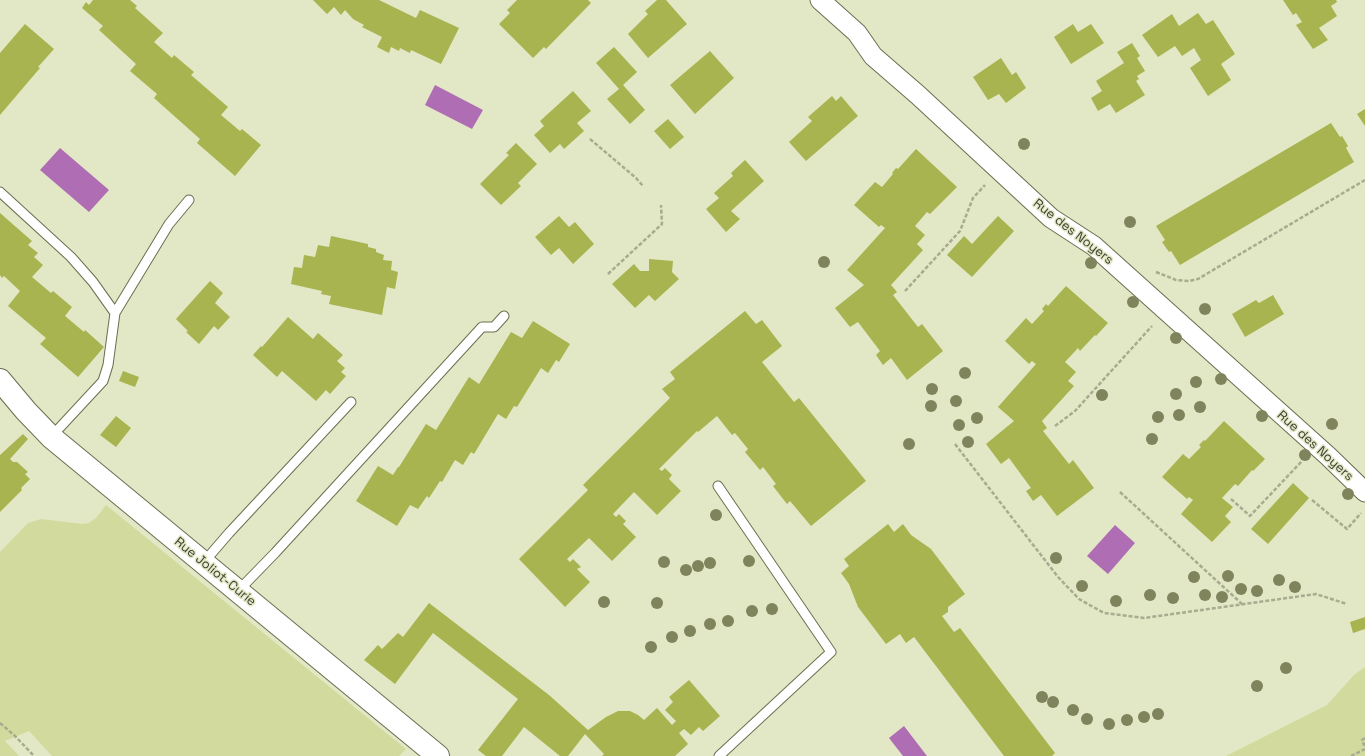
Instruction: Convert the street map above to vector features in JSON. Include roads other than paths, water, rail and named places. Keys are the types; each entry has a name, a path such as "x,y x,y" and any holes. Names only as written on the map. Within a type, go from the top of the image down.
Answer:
{"main road":[{"name":"Rue Joliot-Curie","path":"0,380 26,411 51,437 438,756"}],"street":[{"name":"Rue des Noyers","path":"820,0 857,33 873,56 1051,218 1094,246 1365,492"}],"lane":[{"path":"0,192 71,257 93,282 115,313"},
{"path":"51,437 103,381 108,365 115,313 169,224 189,200"},
{"path":"238,591 275,553 482,327 494,327 504,316"},
{"path":"204,562 350,402"},
{"path":"718,486 831,652 719,756"}]}
